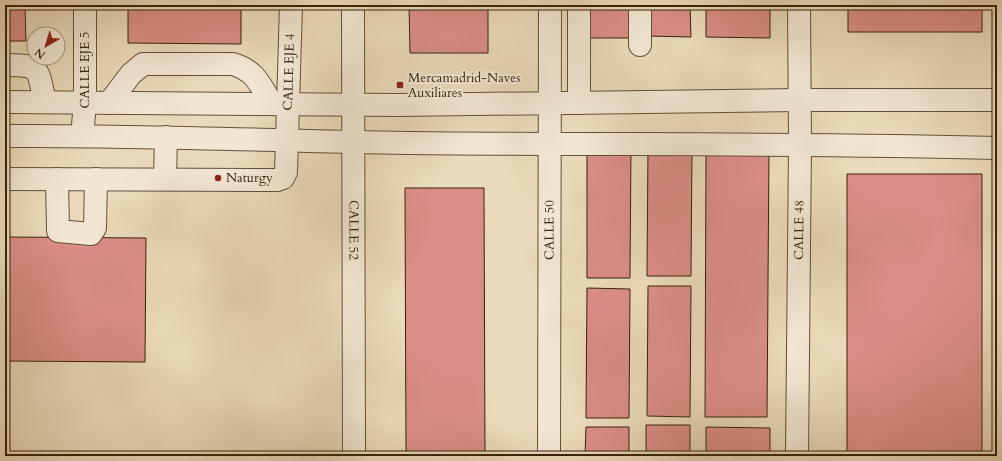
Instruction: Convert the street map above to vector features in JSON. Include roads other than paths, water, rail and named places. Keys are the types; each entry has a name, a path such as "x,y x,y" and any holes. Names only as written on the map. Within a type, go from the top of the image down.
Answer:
{"street":[{"name":"CALLE EJE 5","path":"82,136 85,102 85,5"},
{"name":"CALLE EJE 4","path":"5,180 277,180 283,178 286,172 287,140 280,104 291,5"},
{"name":"CALLE 52","path":"353,5 352,142 354,456"},
{"name":"CALLE 50","path":"549,456 550,5"},
{"path":"579,5 579,103"},
{"path":"640,5 640,45"},
{"name":"CALLE 48","path":"797,456 800,145 799,5"},
{"path":"109,103 130,74 143,64 233,64 245,68 254,75 280,104"},
{"path":"5,65 29,65 34,68 38,75 45,102"},
{"path":"5,102 352,105 550,104 799,100 997,100"},
{"path":"5,136 166,137 352,142 997,148"},
{"path":"165,179 166,137"},
{"path":"57,179 58,231 91,234 95,228 96,179"}],"place":[{"name":"Mercamadrid-Naves Auxiliares","path":"400,85"},
{"name":"Naturgy","path":"218,178"}]}
